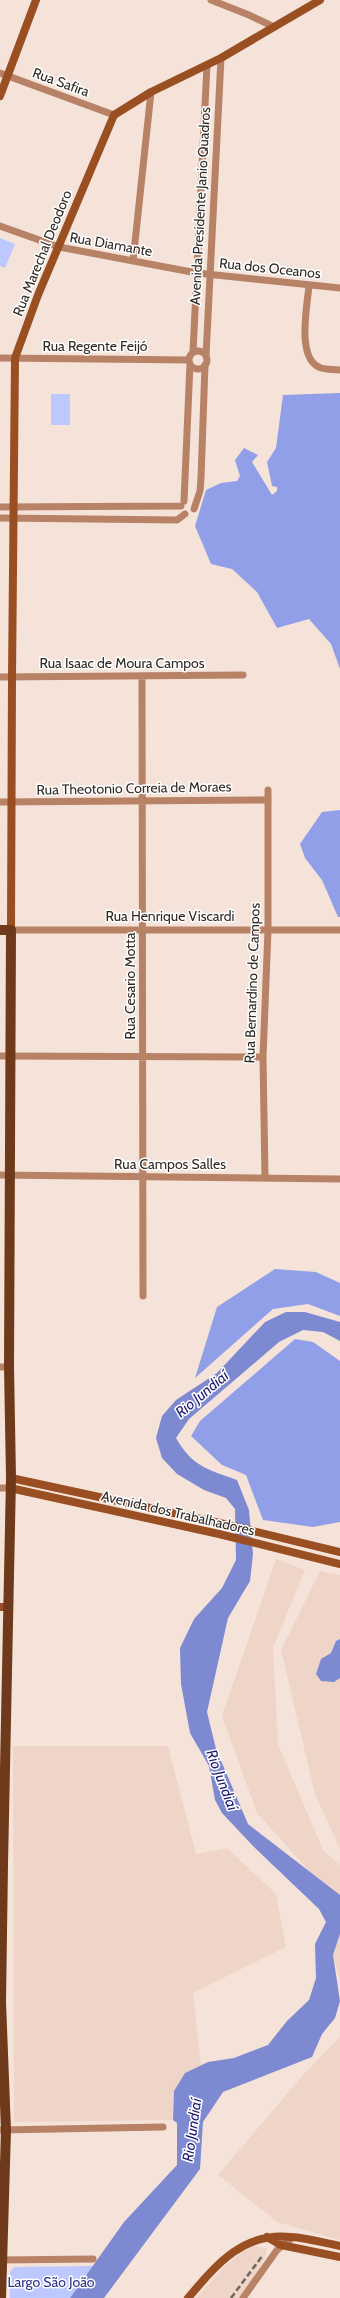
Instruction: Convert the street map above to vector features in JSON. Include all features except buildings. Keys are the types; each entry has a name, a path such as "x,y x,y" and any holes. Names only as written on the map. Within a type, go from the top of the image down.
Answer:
{"main road":[{"name":"Rua Henrique Viscardi","path":"0,930 12,930"},
{"name":"Rua Marechal Deodoro","path":"1,2298 3,2130 1,1865 3,1607 7,1485 4,1367 11,1175 12,930"}],"street":[{"path":"0,96 4,74 36,0"},
{"path":"211,0 274,27"},
{"path":"114,115 151,92 221,58 320,0"},
{"name":"Avenida Presidente Janio Quadros","path":"206,356 221,58"},
{"name":"Avenida Presidente Janio Quadros","path":"193,352 207,65"},
{"name":"Rua Safira","path":"4,74 114,115"},
{"path":"133,261 151,92"},
{"name":"Rua Marechal Deodoro","path":"12,930 12,677 15,358 38,295 114,115"},
{"name":"Rua Diamante","path":"0,226 59,247 197,273"},
{"name":"Rua dos Oceanos","path":"197,273 309,286 340,288"},
{"path":"309,286 305,343 307,354 311,362 321,368 340,370"},
{"path":"0,518 177,520 192,512 200,491 206,356 198,350 193,352 190,362 182,504 182,512 186,514"},
{"name":"Rua Regente Feijó","path":"0,358 190,362"},
{"path":"190,362 197,368 205,365"},
{"path":"0,507 170,506 192,502 194,509"},
{"path":"170,506 170,520"},
{"path":"99,507 99,518"},
{"name":"Rua Isaac de Moura Campos","path":"0,677 243,675"},
{"name":"Rua Cesario Motta","path":"142,676 143,1296"},
{"name":"Rua Bernardino de Campos","path":"265,1177 262,1057 268,930 268,790"},
{"name":"Rua Theotonio Correia de Moraes","path":"0,802 142,799 268,800"},
{"name":"Rua Henrique Viscardi","path":"12,930 340,930"},
{"path":"0,1056 262,1057"},
{"name":"Rua Campos Salles","path":"0,1175 340,1179"},
{"name":"Avenida dos Trabalhadores","path":"7,1485 224,1524 340,1552"},
{"name":"Avenida dos Trabalhadores","path":"7,1485 219,1534 270,1548 340,1564"},
{"path":"3,2130 163,2127"},
{"path":"267,2237 281,2246 340,2257"},
{"path":"188,2298 208,2275 237,2249 249,2242 267,2237 292,2237 340,2246"},
{"path":"243,2298 281,2246 292,2237"},
{"path":"1,2260 93,2259"}],"shaded area":[{"path":"340,393 340,669 331,644 309,619 277,628 257,592 232,569 211,564 195,526 206,490 221,483 237,481 240,476 235,460 244,448 258,455 252,462 272,495 277,491 277,487 272,486 267,462 276,448 283,395"},
{"path":"340,810 340,917 338,917 322,880 305,858 300,844 322,812"},
{"path":"275,1269 316,1272 340,1283 340,1316 308,1304 273,1309 195,1378 217,1307"},
{"path":"295,1339 313,1342 340,1361 340,1522 313,1527 263,1520 246,1475 222,1465 191,1436 200,1421"},
{"path":"276,1559 305,1570 273,1648 278,1744 323,1850 340,1865 340,1895 312,1874 257,1813 222,1716"},
{"path":"320,1571 340,1575 340,1849 315,1794 281,1650"},
{"path":"13,1746 168,1746 196,1854 227,1848 276,1894 286,1947 193,1993 201,2066 185,2073 174,2091 173,2120 14,2122"},
{"path":"340,1934 340,1979 333,1955"},
{"path":"340,2037 340,2240 277,2222 218,2175 303,2075"},
{"path":"256,2246 267,2248 266,2255 254,2279 240,2298 196,2298 222,2269 242,2252"}],"green space":[{"path":"0,238 15,244 5,268 0,266"},
{"path":"51,394 70,394 70,425 51,425"},
{"name":"Largo São João","path":"93,2266 70,2298 10,2298 10,2272 14,2267"}],"water":[{"name":"Rio Jundiaí","path":"286,1312 305,1312 340,1322 340,1341 323,1332 303,1330 279,1342 189,1419 176,1438 188,1455 202,1466 237,1480 249,1510 253,1554 250,1581 228,1618 207,1712 216,1749 248,1824 340,1895 340,1934 333,1955 340,2001 335,2018 322,2034 312,2057 223,2092 203,2122 200,2169 104,2298 70,2298 124,2222 177,2165 177,2123 173,2120 174,2091 185,2073 208,2062 234,2058 268,2045 287,2021 309,2000 316,1978 315,1944 326,1922 319,1909 253,1846 222,1813 215,1800 209,1766 190,1733 181,1684 180,1648 194,1619 222,1588 236,1560 235,1509 226,1498 204,1490 177,1474 162,1458 156,1438 162,1416 176,1400 217,1373 265,1322"},
{"path":"340,1639 340,1678 334,1682 321,1681 316,1674 321,1659 331,1653 336,1641"}],"railway":[{"path":"231,2298 263,2255"}]}
